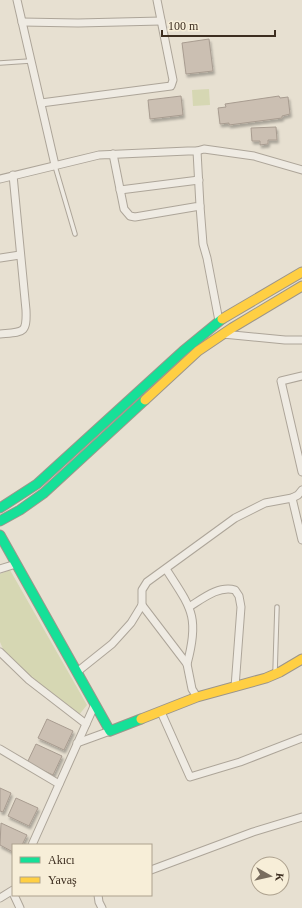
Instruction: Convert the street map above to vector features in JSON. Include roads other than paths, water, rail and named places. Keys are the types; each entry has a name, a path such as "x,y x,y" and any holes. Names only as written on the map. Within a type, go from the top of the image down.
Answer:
{"street":[{"path":"17,0 55,165"},
{"path":"41,103 171,86 173,80 157,0"},
{"path":"22,22 78,23 161,21"},
{"path":"0,179 99,154 197,151 204,149 254,156 302,170"},
{"path":"197,151 203,244 219,321"},
{"path":"113,154 124,209 130,216 135,217 200,206"},
{"path":"0,334 20,331 25,329 27,325 13,175"},
{"path":"120,190 199,180"},
{"path":"0,258 20,255"},
{"path":"0,508 38,484 183,351 219,321 302,272"},
{"path":"0,521 20,510 44,493 198,352 224,334 302,286"},
{"path":"224,334 285,340 302,340"},
{"path":"302,376 281,381 302,472"},
{"path":"77,672 112,644 131,623 142,605 142,590 147,582 235,518 265,503 292,498 298,495 302,490"},
{"path":"292,498 302,540"},
{"path":"0,535 110,731"},
{"path":"0,569 16,564"},
{"path":"166,568 192,613 194,626 192,645 186,664"},
{"path":"189,607 211,593 228,588 235,590 239,596 241,607 235,687"},
{"path":"142,605 186,664 192,689 198,697"},
{"path":"0,652 29,680 86,724"},
{"path":"77,743 198,697 266,678 301,661"},
{"path":"32,844 95,704"},
{"path":"161,712 190,776 240,762 302,738"},
{"path":"0,749 59,784"},
{"path":"152,870 253,832 302,817"},
{"path":"0,898 12,892"},
{"path":"15,896 20,908"},
{"path":"98,896 102,908"}],"lane":[{"path":"0,63 30,61"},
{"path":"55,165 75,234"},
{"path":"274,674 277,607"}]}
